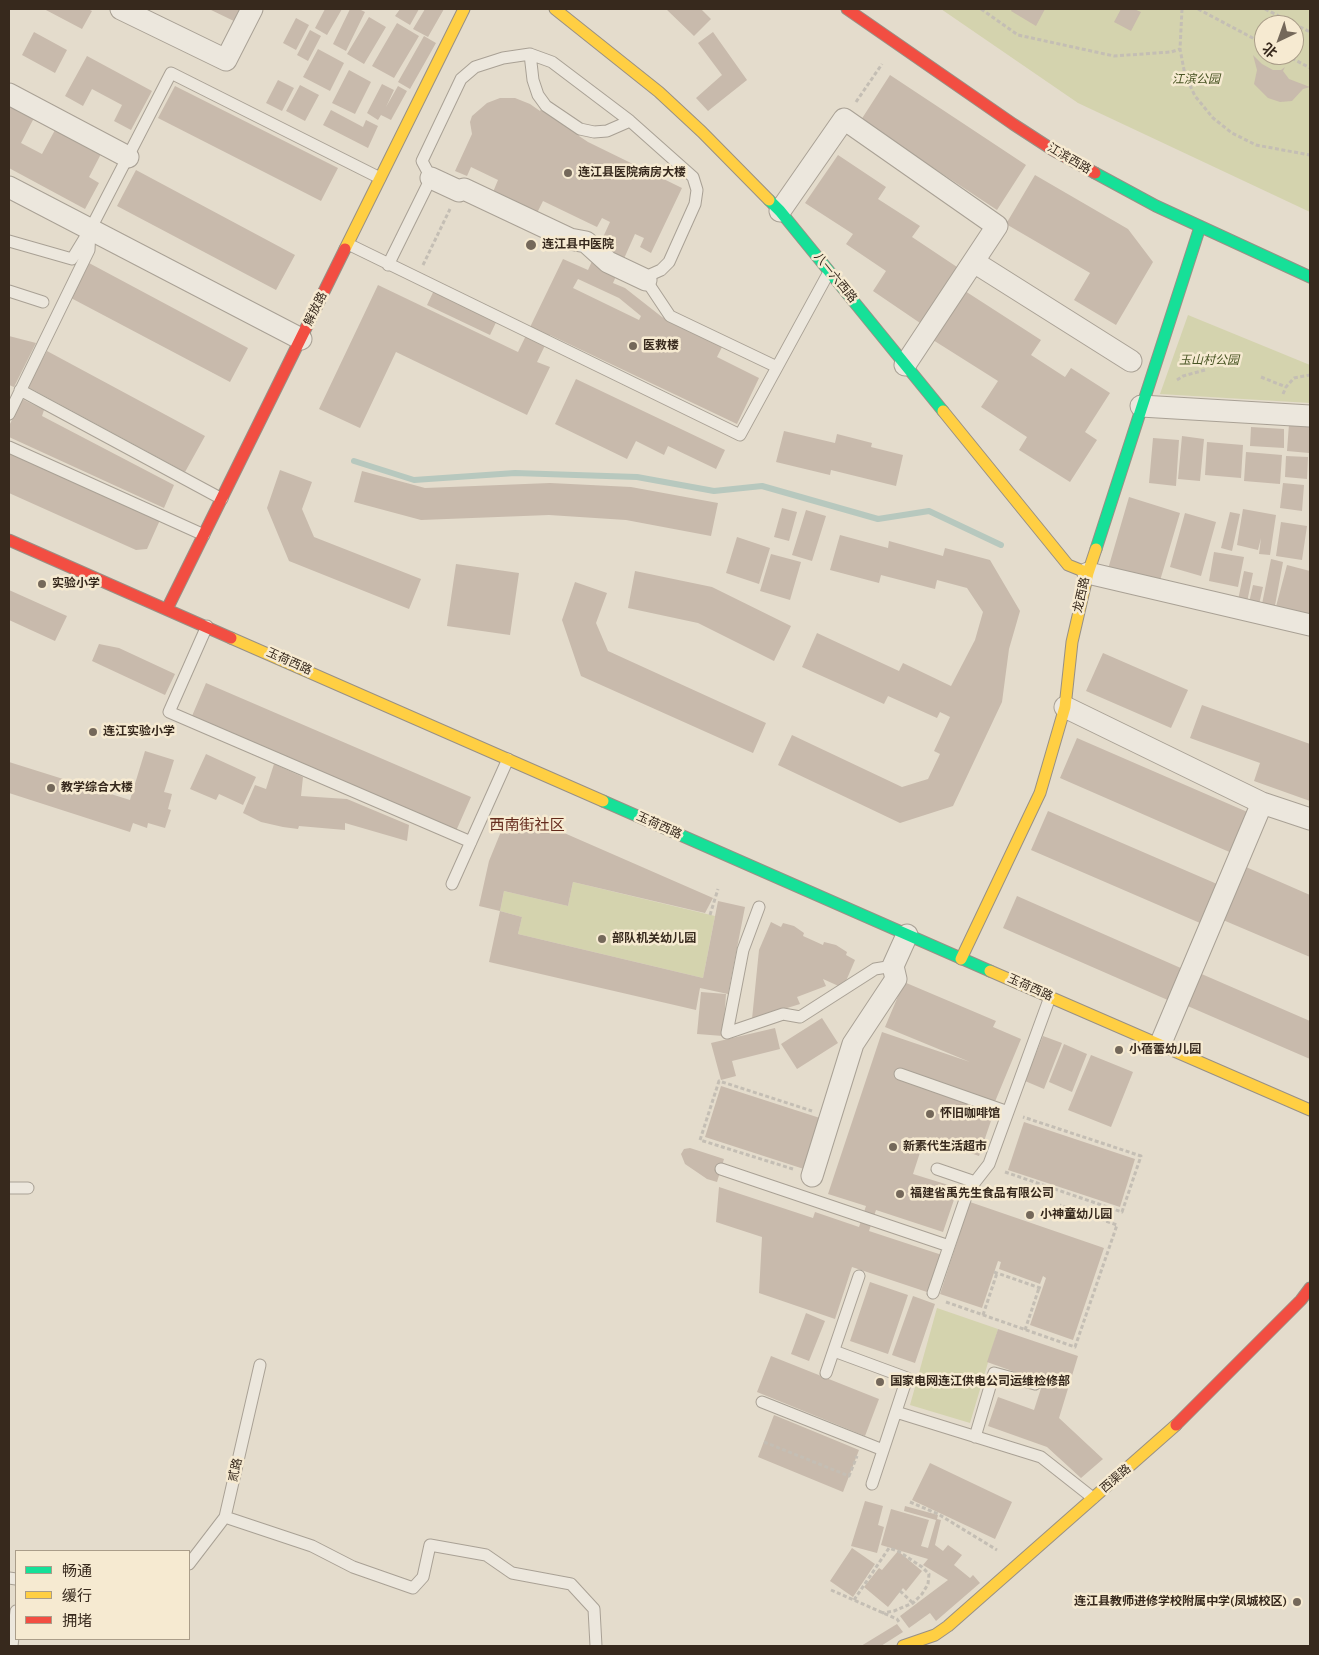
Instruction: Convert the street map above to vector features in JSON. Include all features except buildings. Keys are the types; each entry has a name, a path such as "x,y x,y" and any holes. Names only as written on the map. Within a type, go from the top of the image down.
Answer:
{"street":[{"path":"121,9 226,60 252,9"},
{"name":"解放路","path":"167,609 464,9"},
{"name":"八一六西路","path":"555,9 626,64 666,98 780,211 1068,565 1088,573"},
{"name":"江滨西路","path":"847,9 1013,124 1054,150 1122,188 1200,227 1310,276"},
{"path":"9,94 128,157"},
{"path":"780,211 844,119 997,226 905,365"},
{"path":"432,175 459,191 464,189 570,239 586,242 608,262 646,280"},
{"path":"9,188 301,339"},
{"name":"龙西路","path":"961,958 1040,793 1065,708 1072,642 1088,573 1200,227"},
{"path":"974,262 1131,361"},
{"path":"1141,406 1310,416"},
{"name":"玉荷西路","path":"9,540 1310,1110"},
{"path":"1088,573 1310,625"},
{"path":"1065,708 1262,803 1310,820"},
{"path":"1160,1045 1262,803"},
{"path":"812,1176 853,1044 896,979 893,966 907,935"},
{"name":"西渠路","path":"908,1645 935,1634 948,1626 1174,1427 1310,1288"}],"lane":[{"path":"530,54 533,80 538,95 546,106 580,129 594,132 606,131 630,121"},
{"path":"388,265 432,175 422,161 461,79 475,67 503,58 530,54 552,62 630,121 693,177 698,190 695,204 668,262 661,270 652,274 646,280 670,316 777,367"},
{"path":"9,240 72,259 90,230 171,73 380,178"},
{"path":"9,414 89,250 90,230"},
{"path":"348,244 740,435 830,271"},
{"path":"9,291 43,302"},
{"path":"20,390 222,499"},
{"path":"9,446 204,534"},
{"path":"207,626 169,712 471,842"},
{"path":"452,884 508,759"},
{"path":"759,907 743,950 726,1033 783,1014 800,1017 875,969 893,966"},
{"path":"933,1293 968,1191 989,1164 1050,997"},
{"path":"900,1074 1008,1112"},
{"path":"721,1169 949,1246"},
{"path":"937,1169 976,1182"},
{"path":"9,1188 28,1188"},
{"path":"826,1373 859,1276"},
{"path":"834,1351 907,1378 872,1484"},
{"name":"贰路","path":"190,1563 226,1517 260,1365"},
{"path":"975,1437 994,1373 1035,1384"},
{"path":"762,1402 883,1450"},
{"path":"896,1412 1041,1457 1093,1498"},
{"path":"226,1517 312,1546 353,1567 413,1588 423,1577 430,1545 486,1556 512,1573 571,1584 594,1609 596,1646"},
{"path":"12,1646 15,1620"}],"path":[{"path":"981,9 1018,35 1114,56 1171,52 1180,49"},
{"path":"1182,9 1180,49 1185,75 1195,96 1213,118 1232,133 1256,146 1310,155"},
{"path":"1198,9 1254,39"},
{"path":"1265,9 1310,32"},
{"path":"867,87 885,60"},
{"path":"417,278 459,191"},
{"path":"1277,414 1286,387 1294,378 1310,375"},
{"path":"1260,377 1286,387"},
{"path":"710,915 718,888"},
{"path":"812,1176 700,1140 719,1081 831,1117"},
{"path":"1007,1164 1004,1173 1122,1212 1141,1156 1008,1112"},
{"path":"1020,1126 1023,1116"},
{"path":"933,1293 948,1304 1075,1347 1117,1225 1060,1205"},
{"path":"983,1316 995,1273 1041,1288 1025,1330"},
{"path":"764,1442 849,1476 859,1450"},
{"path":"910,1502 938,1514 999,1551 1014,1568"},
{"path":"854,1600 889,1548 898,1551 929,1574 928,1584 916,1602 894,1611 882,1612"},
{"path":"831,1590 897,1619 907,1630 908,1645"},
{"path":"900,1592 916,1602"}],"green space":[{"name":"江滨公园","path":"941,9 1310,9 1310,212 1078,103"},
{"name":"玉山村公园","path":"1188,315 1310,365 1310,403 1160,394"},
{"path":"573,882 715,916 703,978 518,934 522,917 500,911 504,891 568,906"},
{"path":"937,1308 998,1329 970,1423 910,1405"}],"waterway":[{"path":"354,461 414,480 515,473 637,477 714,491 762,486 878,519 929,511 1001,545"}],"traffic: fast":[{"path":"1095,173 1156,206 1310,277"},
{"path":"769,200 943,411"},
{"path":"1096,549 1200,227"},
{"path":"603,801 990,971"}],"traffic: slow":[{"path":"345,249 464,9"},
{"path":"555,9 659,92 702,132 769,200"},
{"path":"943,411 1068,565 1088,573"},
{"path":"961,959 1040,793 1065,707 1072,642 1088,573 1096,549"},
{"path":"231,638 603,801"},
{"path":"990,971 1310,1110"},
{"path":"903,1646 935,1635 948,1626 1176,1425"}],"traffic: jam":[{"path":"847,9 1013,124 1053,150 1095,173"},
{"path":"167,609 345,249"},
{"path":"9,540 231,638"},
{"path":"1176,1425 1301,1300 1310,1288"}],"place":[{"name":"连江县医院病房大楼","path":"568,173"},
{"name":"连江县中医院","path":"531,245"},
{"name":"医救楼","path":"633,346"},
{"name":"实验小学","path":"42,584"},
{"name":"连江实验小学","path":"93,732"},
{"name":"教学综合大楼","path":"51,788"},
{"name":"部队机关幼儿园","path":"602,939"},
{"name":"小蓓蕾幼儿园","path":"1119,1050"},
{"name":"怀旧咖啡馆","path":"930,1114"},
{"name":"新素代生活超市","path":"893,1147"},
{"name":"福建省禹先生食品有限公司","path":"900,1194"},
{"name":"小神童幼儿园","path":"1030,1215"},
{"name":"国家电网连江供电公司运维检修部","path":"880,1382"},
{"name":"连江县教师进修学校附属中学(凤城校区)","path":"1297,1602"}],"district":[{"name":"西南街社区","path":"527,826"}]}
